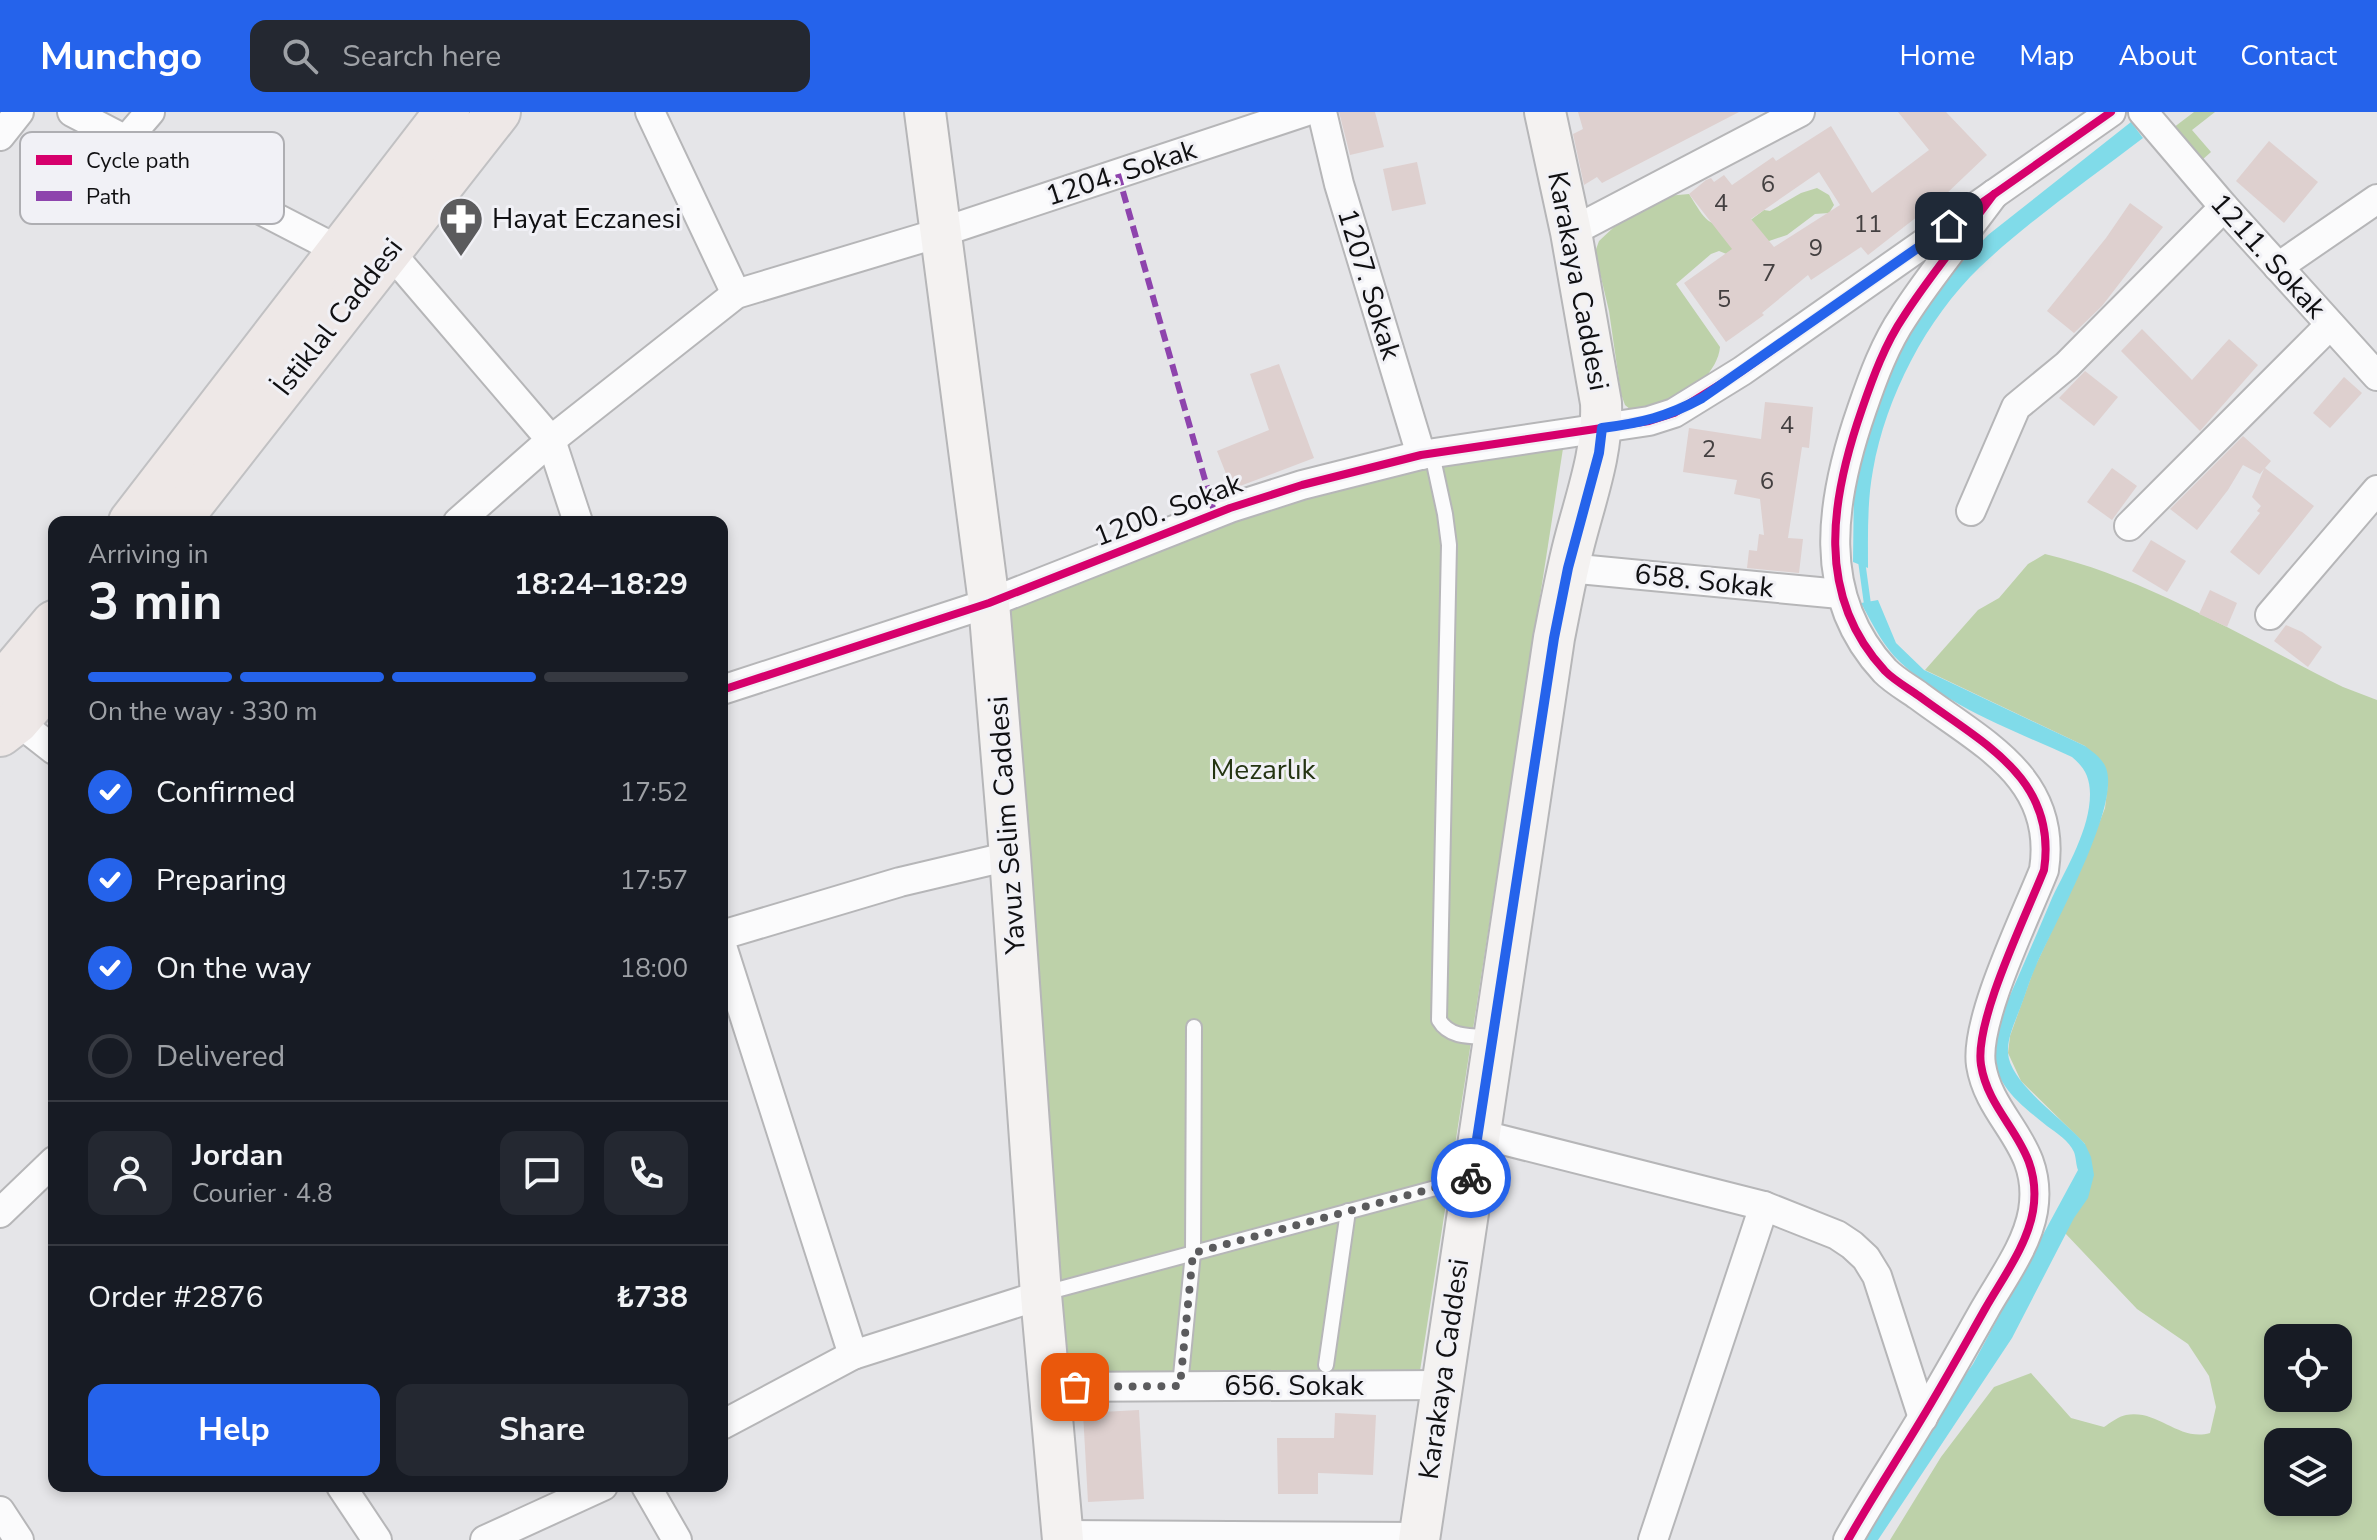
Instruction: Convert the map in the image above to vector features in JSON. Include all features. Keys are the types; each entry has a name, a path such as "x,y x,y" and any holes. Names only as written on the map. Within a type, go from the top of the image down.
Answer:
{"main road":[{"name":"İstiklal Caddesi","path":"136,516 447,112"},
{"name":"İstiklal Caddesi","path":"182,516 498,112"},
{"path":"6,714 48,634"},
{"path":"6,714 48,682"}],"street":[{"path":"0,136 19,112"},
{"path":"72,112 111,132"},
{"path":"133,132 150,112"},
{"path":"465,516 551,440 736,294 650,112"},
{"name":"Yavuz Selim Caddesi","path":"925,112 989,603 1041,1295 1063,1538"},
{"name":"1204. Sokak","path":"736,294 939,233 1304,112"},
{"name":"1207. Sokak","path":"1322,112 1339,184 1426,455"},
{"name":"Karakaya Caddesi","path":"1420,1538 1554,638 1568,568 1599,453 1602,428 1601,403 1571,232 1545,112"},
{"path":"1571,232 1800,112"},
{"name":"1200. Sokak","path":"728,688 989,603 1230,508 1329,477 1426,455 1649,421 1674,413 1702,398 2111,112"},
{"name":"1211. Sokak","path":"2143,112 2377,376"},
{"path":"1848,1540 1923,1418 2020,1247 2033,1210 2030,1162 1990,1091 1981,1065 1980,1051 1987,1013 2044,870 2046,837 2038,805 2020,775 2008,762 1886,672 1866,646 1840,594 1835,552 1838,495 1844,465 1880,359 1904,315 1994,194"},
{"path":"2278,267 2377,199"},
{"path":"1971,511 2016,407 2067,365 2224,207"},
{"path":"284,222 338,250"},
{"path":"389,251 551,440 576,516"},
{"path":"2129,526 2330,325"},
{"path":"2270,615 2377,490"},
{"name":"658. Sokak","path":"1568,568 1840,594"},
{"path":"6,714 48,746"},
{"path":"728,933 900,882 1010,856"},
{"path":"728,965 853,1355"},
{"path":"1479,1134 1764,1206 1837,1235 1866,1258 1877,1276 1923,1418"},
{"path":"0,1213 48,1167"},
{"path":"1653,1540 1764,1206"},
{"path":"728,1422 853,1355 1041,1295"},
{"name":"656. Sokak","path":"1049,1387 1442,1385"},
{"path":"345,1492 377,1540"},
{"path":"485,1540 590,1492"},
{"path":"649,1492 677,1540"},
{"path":"0,1511 19,1540"},
{"path":"1063,1538 1420,1538"}],"lane":[{"path":"1426,455 1445,514 1449,545 1439,1020 1452,1033 1493,1037"},
{"path":"1180,1386 1193,1253 1194,1027"},
{"path":"1041,1295 1472,1178"},
{"path":"1326,1365 1348,1211"}],"green space":[{"path":"2194,112 2215,112 2192,130 2211,152 2202,160 2173,128"},
{"path":"1817,188 1829,195 1834,205 1829,213 1815,214 1787,235 1769,241 1739,259 1719,251 1711,254 1676,284 1720,347 1718,356 1702,381 1670,404 1631,410 1625,405 1595,252 1599,241 1614,227 1667,196 1689,194 1708,220 1740,228 1764,210 1770,211 1801,193"},
{"name":"Mezarlık","path":"1564,442 1420,1371 1064,1372 1003,606 1165,544 1371,476"},
{"path":"2045,554 2121,578 2159,594 2343,687 2377,700 2377,1540 1890,1540 1941,1457 1994,1387 2031,1373 2071,1418 2104,1427 2123,1416 2138,1414 2199,1435 2210,1433 2216,1407 2209,1376 2188,1344 2137,1309 2064,1232 2085,1144 2021,1081 2008,1053 2010,1036 2034,969 2084,862 2105,808 2108,783 2085,746 1925,670 1978,610 1999,598 2028,564"}],"water":[{"path":"2131,122 2143,138 2039,217 1980,267 1942,310 1926,335 1898,387 1879,442 1870,494 1868,568 1853,562 1854,480 1871,410 1914,320 1945,280 1988,235"},
{"path":"1878,600 1896,643 1924,670 2085,746 2104,764 2108,786 2095,837 2034,971 2008,1047 2011,1065 2018,1077 2085,1144 2094,1175 2088,1198 2074,1218 2012,1338 1878,1540 1855,1540 1871,1509 1973,1364 2078,1170 2069,1144 2020,1103 2002,1081 1994,1054 2000,1018 2077,848 2086,821 2090,794 2086,773 2072,757 1955,702 1933,689 1894,656 1861,603"}],"building":[{"path":"1339,112 1375,112 1384,147 1350,155"},
{"path":"1578,112 1739,112 1602,183 1597,177 1584,185 1573,134 1583,129"},
{"path":"1898,112 1946,112 1987,155 1945,195 1868,255 1861,247 1811,280 1808,275 1762,313 1764,315 1726,342 1684,283 1732,249 1689,194 1706,180 1711,178 1714,182 1724,175 1732,185 1773,157 1776,161 1831,126 1872,193 1929,150","holes":["1819,172 1840,205 1774,247 1751,219"]},
{"path":"2269,141 2318,182 2284,223 2236,181"},
{"path":"1417,162 1426,204 1392,211 1383,169"},
{"path":"2130,203 2163,227 2102,306 2074,333 2047,311"},
{"path":"2142,329 2192,380 2229,339 2258,365 2200,431 2121,351"},
{"path":"1279,364 1314,458 1232,489 1217,451 1269,430 1250,374"},
{"path":"2085,371 2118,397 2094,426 2059,398"},
{"path":"2344,377 2362,393 2330,428 2313,413"},
{"path":"1765,402 1813,407 1809,448 1802,447 1788,538 1803,539 1799,573 1747,568 1749,550 1757,551 1759,534 1764,535 1760,499 1734,494 1737,480 1683,472 1689,428 1761,439"},
{"path":"2243,436 2271,461 2265,468 2314,506 2259,575 2230,552 2260,513 2257,511 2261,506 2252,497 2264,469 2260,474 2243,465 2197,530 2170,509"},
{"path":"2112,468 2137,486 2112,520 2087,502"},
{"path":"2151,540 2186,561 2167,592 2132,571"},
{"path":"2210,590 2237,603 2227,627 2199,614"},
{"path":"2286,625 2322,647 2308,667 2274,641"},
{"path":"1139,1410 1144,1499 1088,1502 1083,1413"},
{"path":"1335,1413 1376,1415 1373,1475 1318,1473 1318,1494 1278,1494 1277,1438 1334,1438"}],"waterway":[{"path":"1861,557 1868,608"}],"marked path":[{"path":"1118,174 1215,515"}],"cycle path":[{"path":"728,688 989,603 1230,508 1302,485 1421,455 1649,421 1674,413 1742,371 2111,112"},
{"path":"1848,1540 2013,1262 2033,1211 2031,1168 2024,1150 1986,1085 1981,1065 1981,1046 1993,996 2044,870 2045,838 2039,811 2027,787 2010,766 1990,747 1889,675 1862,642 1847,611 1838,578 1835,545 1837,511 1851,443 1885,349 1914,300 1994,194"}],"way so far":[{"path":"1075,1387 1180,1386 1193,1253 1471,1178"}],"place":[{"name":"Hayat Eczanesi","path":"461,258"}],"route":[{"path":"1471,1178 1554,638 1568,568 1599,453 1602,428 1649,421 1674,413 1702,398 1949,226"}]}
